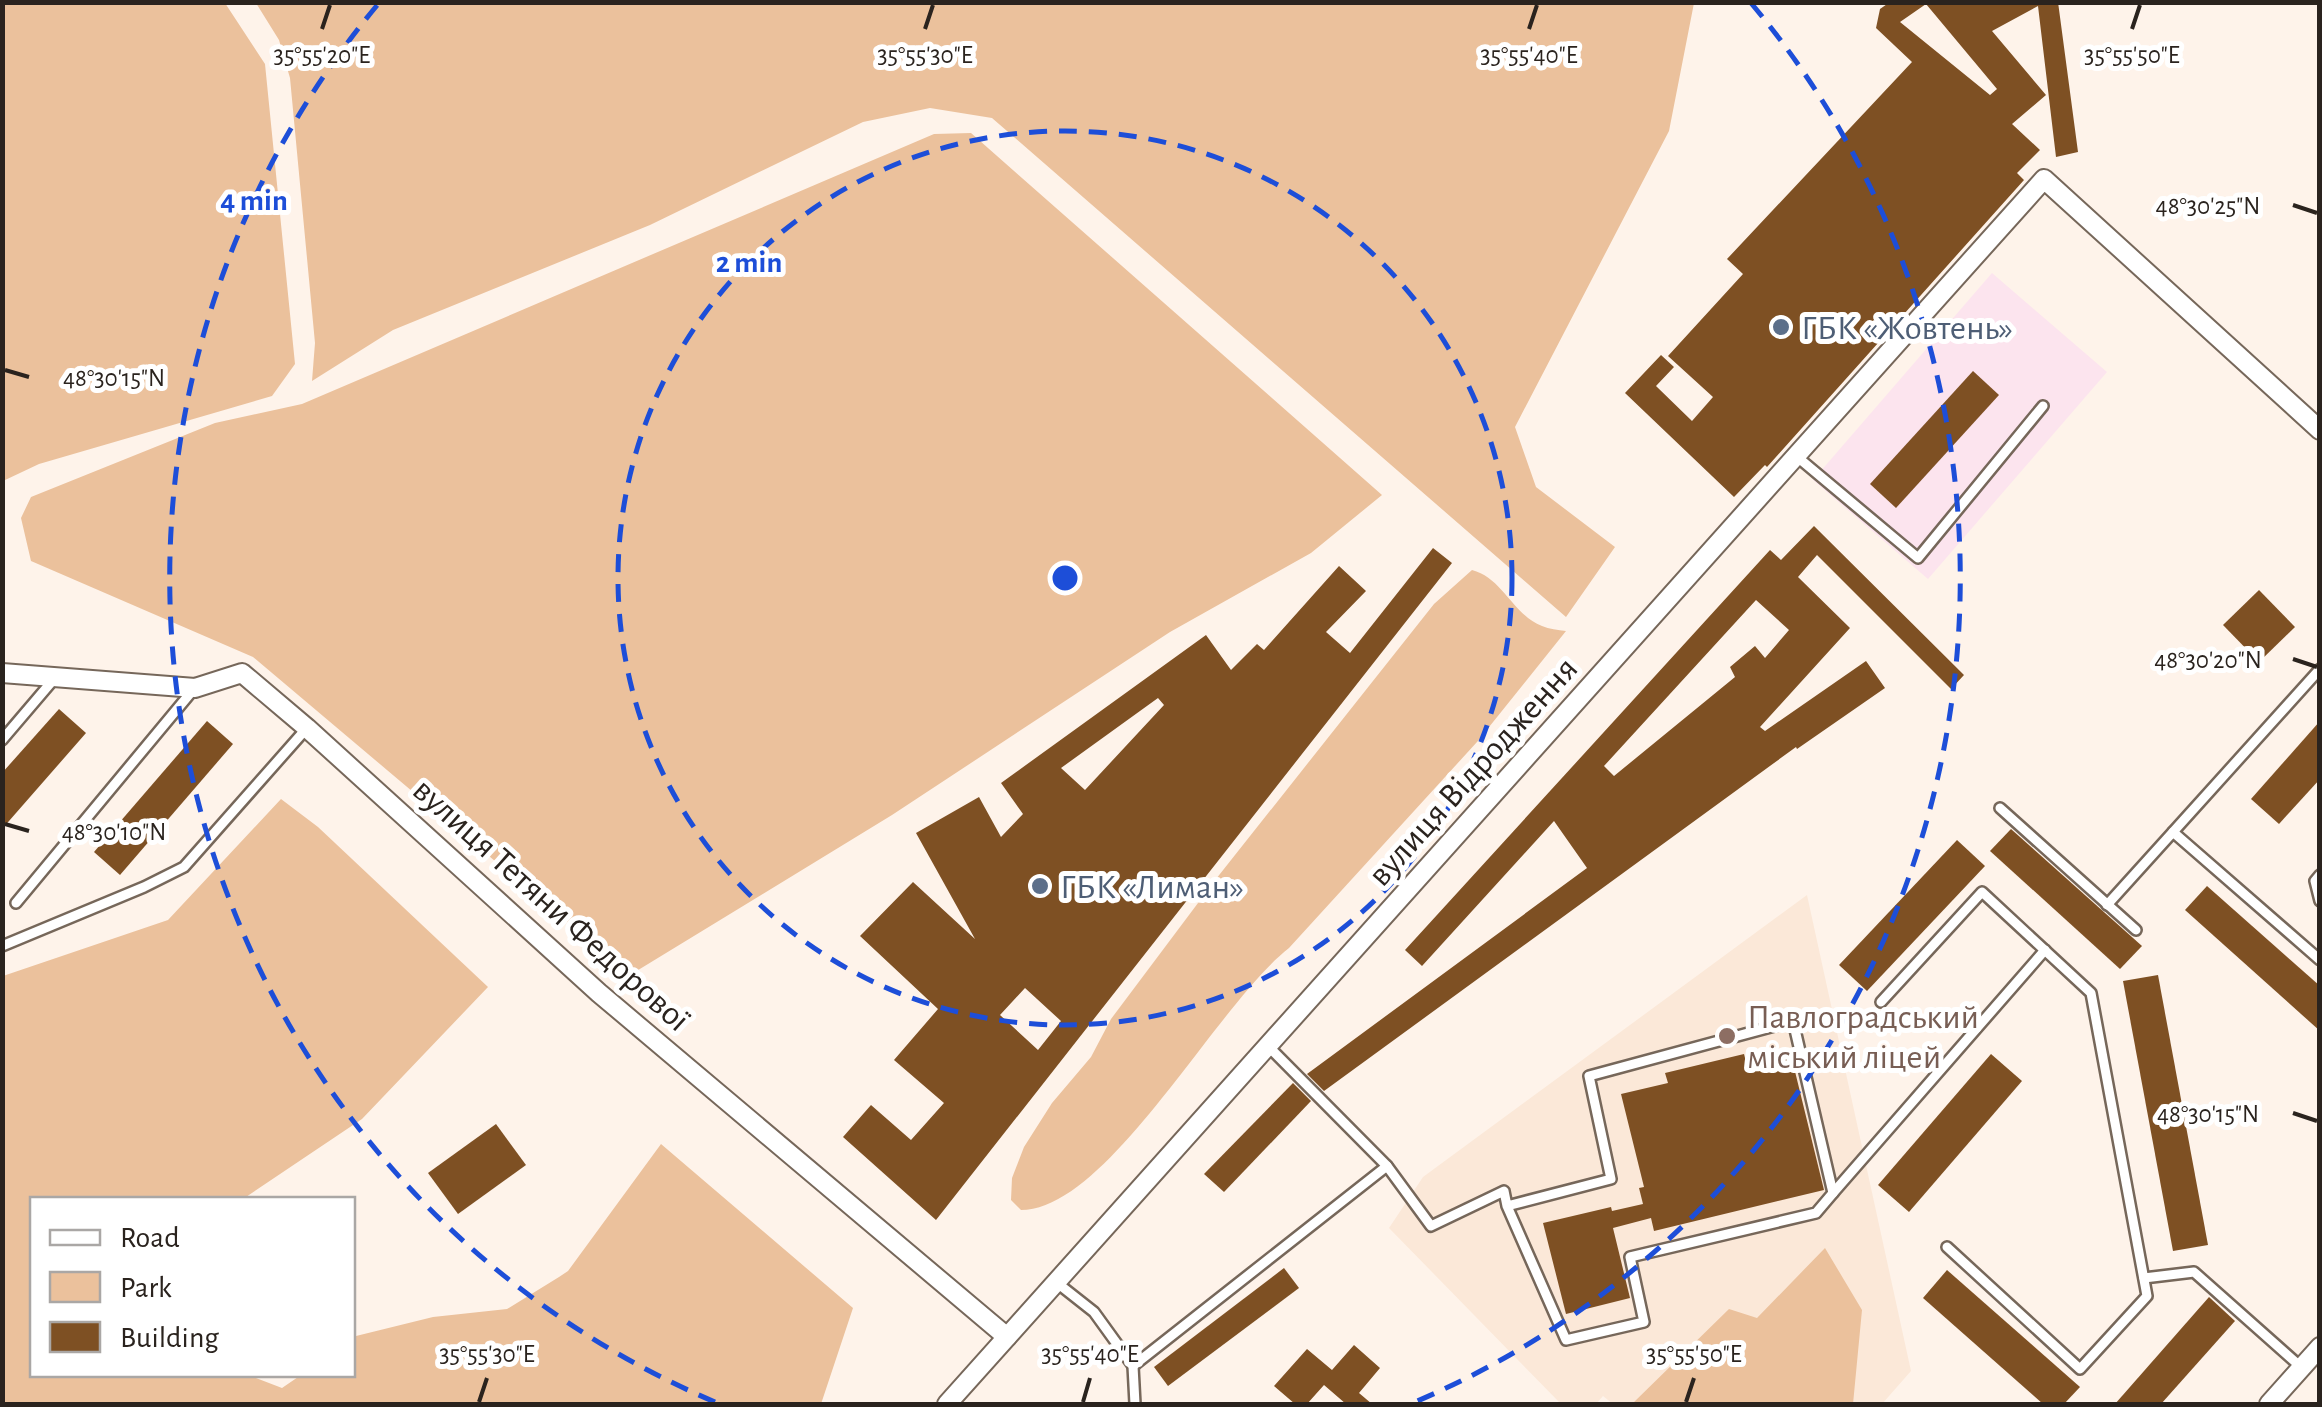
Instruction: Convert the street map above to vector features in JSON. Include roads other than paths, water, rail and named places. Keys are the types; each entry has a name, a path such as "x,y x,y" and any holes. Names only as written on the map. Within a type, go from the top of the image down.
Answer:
{"street":[{"name":"вулиця Відродження","path":"947,1404 2044,179 2320,430"},
{"name":"вулиця Тетяни Федорової","path":"2,673 195,688 242,673 599,993 1007,1337"},
{"path":"2269,1404 2320,1347"}],"lane":[{"path":"1795,455 1918,558 2043,406"},
{"path":"2107,905 2320,669"},
{"path":"2,740 56,677"},
{"path":"16,903 195,688"},
{"path":"2,946 184,867 307,728"},
{"path":"2000,808 2136,930"},
{"path":"2173,832 2320,960"},
{"path":"2320,875 2314,881 2320,901"},
{"path":"1881,1002 1982,892 2091,993 2147,1296 2080,1370 1947,1247"},
{"path":"1267,1046 1388,1166 1431,1226 1504,1191 1566,1340 1644,1322 1630,1256 1816,1214 2045,950"},
{"path":"1508,1206 1611,1179 1589,1076 1793,1022 1833,1193"},
{"path":"1133,1366 1388,1166"},
{"path":"2144,1278 2194,1272 2301,1367"},
{"path":"1056,1282 1094,1312 1133,1366 1135,1404"}],"place":[{"name":"ГБК «Жовтень»","path":"1781,327"},
{"name":"ГБК «Лиман»","path":"1040,886"},
{"name":"Павлоградський міський ліцей","path":"1727,1036"}]}
